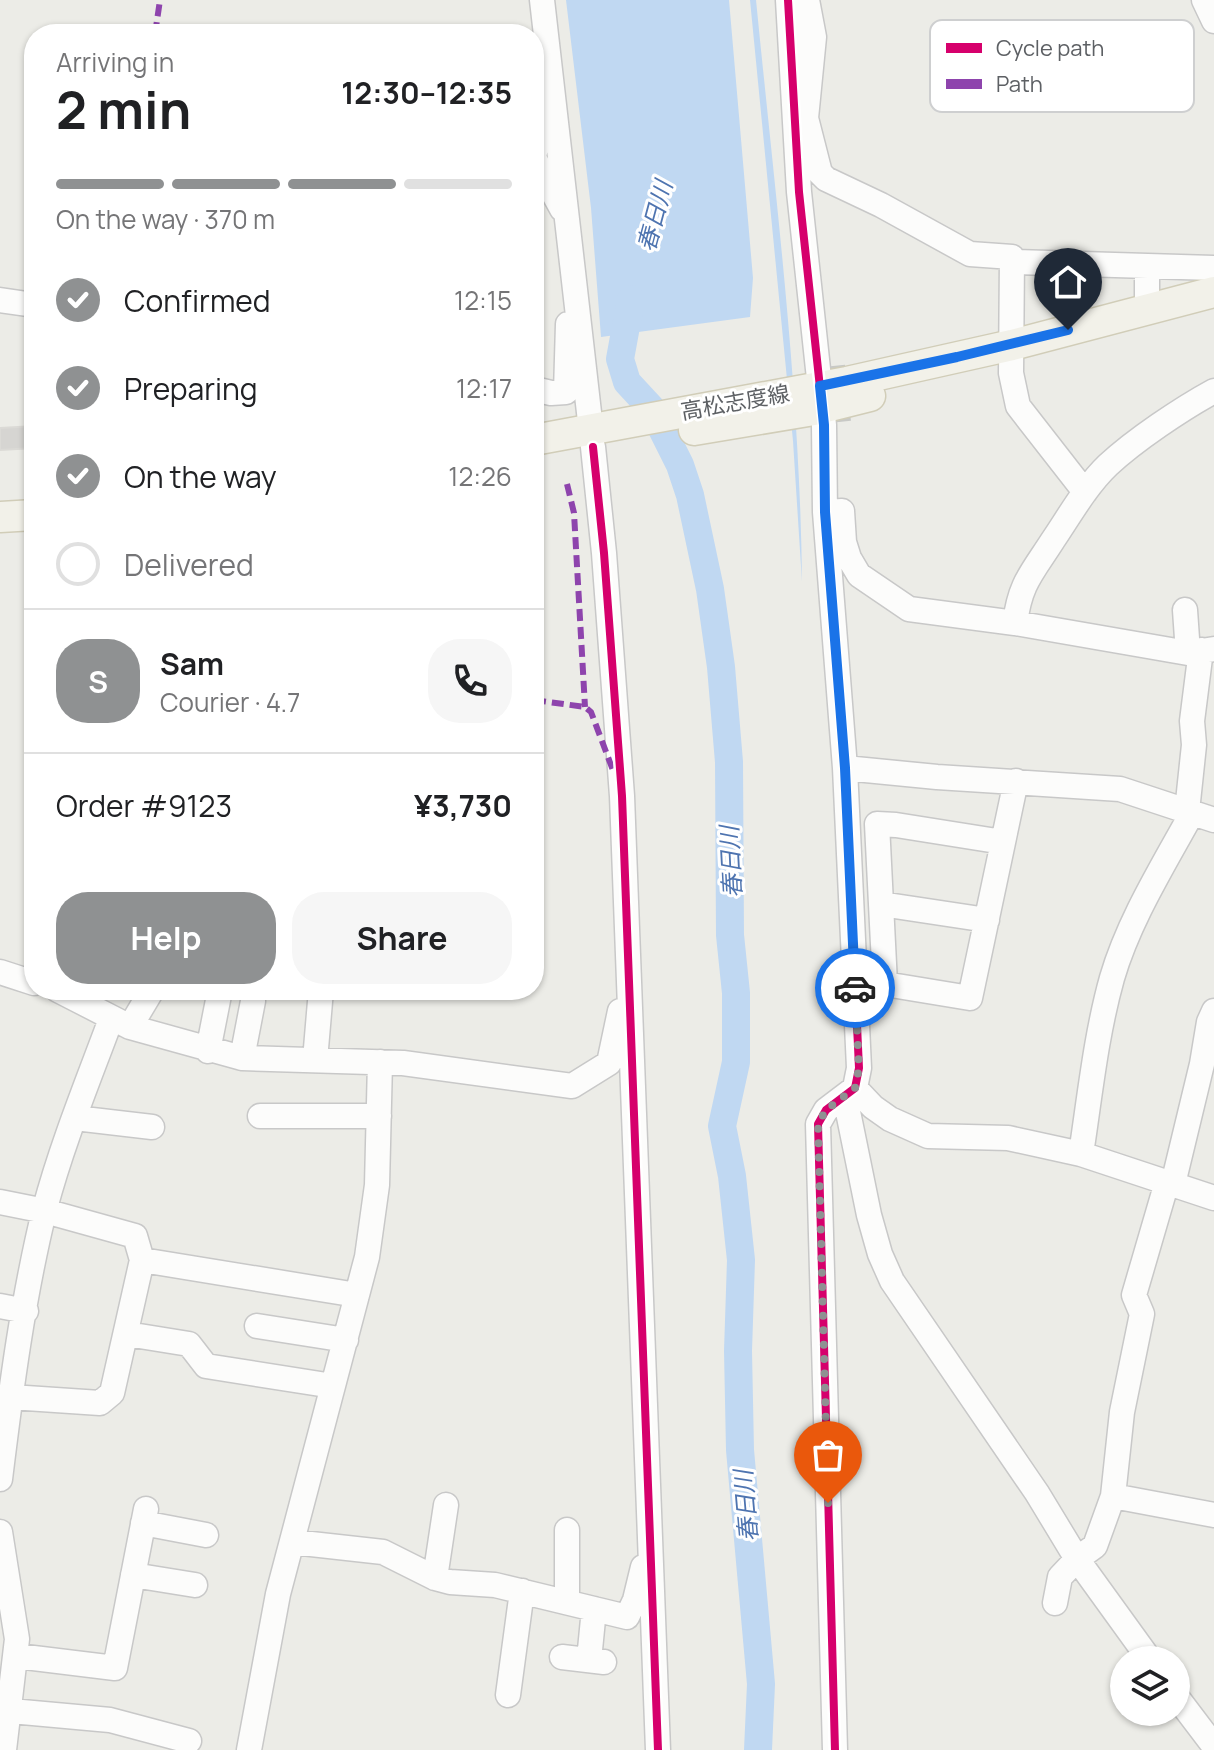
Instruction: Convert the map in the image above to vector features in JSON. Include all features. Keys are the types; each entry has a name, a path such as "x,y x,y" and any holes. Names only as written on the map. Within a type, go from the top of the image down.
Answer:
{"main road":[{"name":"高松志度線","path":"1012,354 1151,308 1214,292"},
{"name":"高松志度線","path":"544,440 597,437 823,397 1214,310"},
{"name":"高松志度線","path":"544,455 597,437"},
{"path":"0,498 24,497"},
{"path":"0,517 24,516"}],"street":[{"path":"542,0 597,437 614,677 658,1750"},
{"path":"788,0 800,119 805,252 833,512 859,1068 850,1092 869,1215 880,1254 892,1281 1037,1493 1077,1559 1140,1646"},
{"path":"807,0 814,37 800,119 820,173 826,179 970,254 1012,257 1010,333 1018,406 1085,492"},
{"path":"1204,0 1214,21"},
{"path":"544,109 551,74"},
{"path":"544,176 569,221"},
{"path":"1012,262 1214,268"},
{"path":"1147,266 1147,296 1151,308"},
{"path":"0,300 24,304"},
{"path":"544,391 566,392 568,316 579,307"},
{"path":"1015,623 1018,600 1026,577 1085,492 1108,465 1186,407 1214,391"},
{"path":"833,512 849,558 859,575 909,609 1201,650"},
{"path":"1081,1154 1099,1037 1112,977 1147,897 1198,815 1192,721 1201,650 1185,610"},
{"path":"845,768 1120,789 1198,815"},
{"path":"1003,842 877,824 885,984 970,998 1016,781"},
{"path":"881,904 987,920"},
{"path":"0,972 24,980"},
{"path":"77,1000 120,1023 208,1051 242,1058 380,1062 572,1086 609,1063 628,972"},
{"path":"0,1479 11,1397 45,1211 75,1118 120,1023 142,1000"},
{"path":"208,1051 218,1000"},
{"path":"315,1060 320,1000"},
{"path":"242,1058 253,1001"},
{"path":"1055,1603 1060,1577 1095,1546 1113,1496 1122,1412 1142,1314 1134,1295 1170,1183 1214,1011"},
{"path":"249,1750 278,1594 367,1257 377,1185 380,1062"},
{"path":"850,1092 890,1119 928,1136 1008,1138 1081,1154 1214,1198"},
{"path":"835,1750 818,1132 820,1117 850,1092"},
{"path":"260,1116 379,1116"},
{"path":"75,1118 152,1127"},
{"path":"0,1202 135,1236 142,1260 112,1393 106,1401 11,1397"},
{"path":"142,1260 357,1295"},
{"path":"0,1306 26,1311"},
{"path":"257,1326 346,1340"},
{"path":"127,1334 189,1344 206,1366 333,1386"},
{"path":"1113,1496 1214,1515"},
{"path":"435,1578 446,1505"},
{"path":"17,1656 115,1668 145,1516 206,1535"},
{"path":"567,1530 567,1602"},
{"path":"0,1532 5,1594 17,1639 11,1711 4,1750"},
{"path":"293,1542 383,1552 435,1578 450,1582 495,1585 627,1617 635,1600 649,1538"},
{"path":"133,1575 195,1585"},
{"path":"508,1695 522,1591"},
{"path":"562,1657 596,1661 594,1609"},
{"path":"11,1711 110,1720 189,1741"},
{"path":"1190,1714 1214,1746"}],"water":[{"path":"566,0 729,0 753,278 750,317 601,337 591,208"},
{"path":"750,0 756,0 785,291 797,436 802,582 793,441"}],"building":[{"path":"24,427 24,449 0,450 0,428"}],"waterway":[{"name":"春日川","path":"631,299 620,359 627,382 652,409 680,465 690,495 710,589 721,667 729,762 730,935 736,993 736,1062 722,1126 732,1176 741,1260 738,1351 740,1450 761,1684 758,1750"}],"tunnel":[{"path":"833,366 839,422"}],"marked path":[{"path":"156,24 160,0"},
{"path":"567,484 574,513 585,707"},
{"path":"544,701 585,707 591,712 614,773"}],"cycle path":[{"path":"788,0 799,192 824,425 825,512 845,768 859,1068 855,1088 826,1110 818,1124 835,1750"},
{"path":"593,447 622,796 658,1750"}],"way so far":[{"path":"828,1503 818,1124 826,1110 855,1088 859,1068 855,988"}],"route":[{"path":"855,988 845,768 825,512 824,425 820,386 1068,330"}]}
